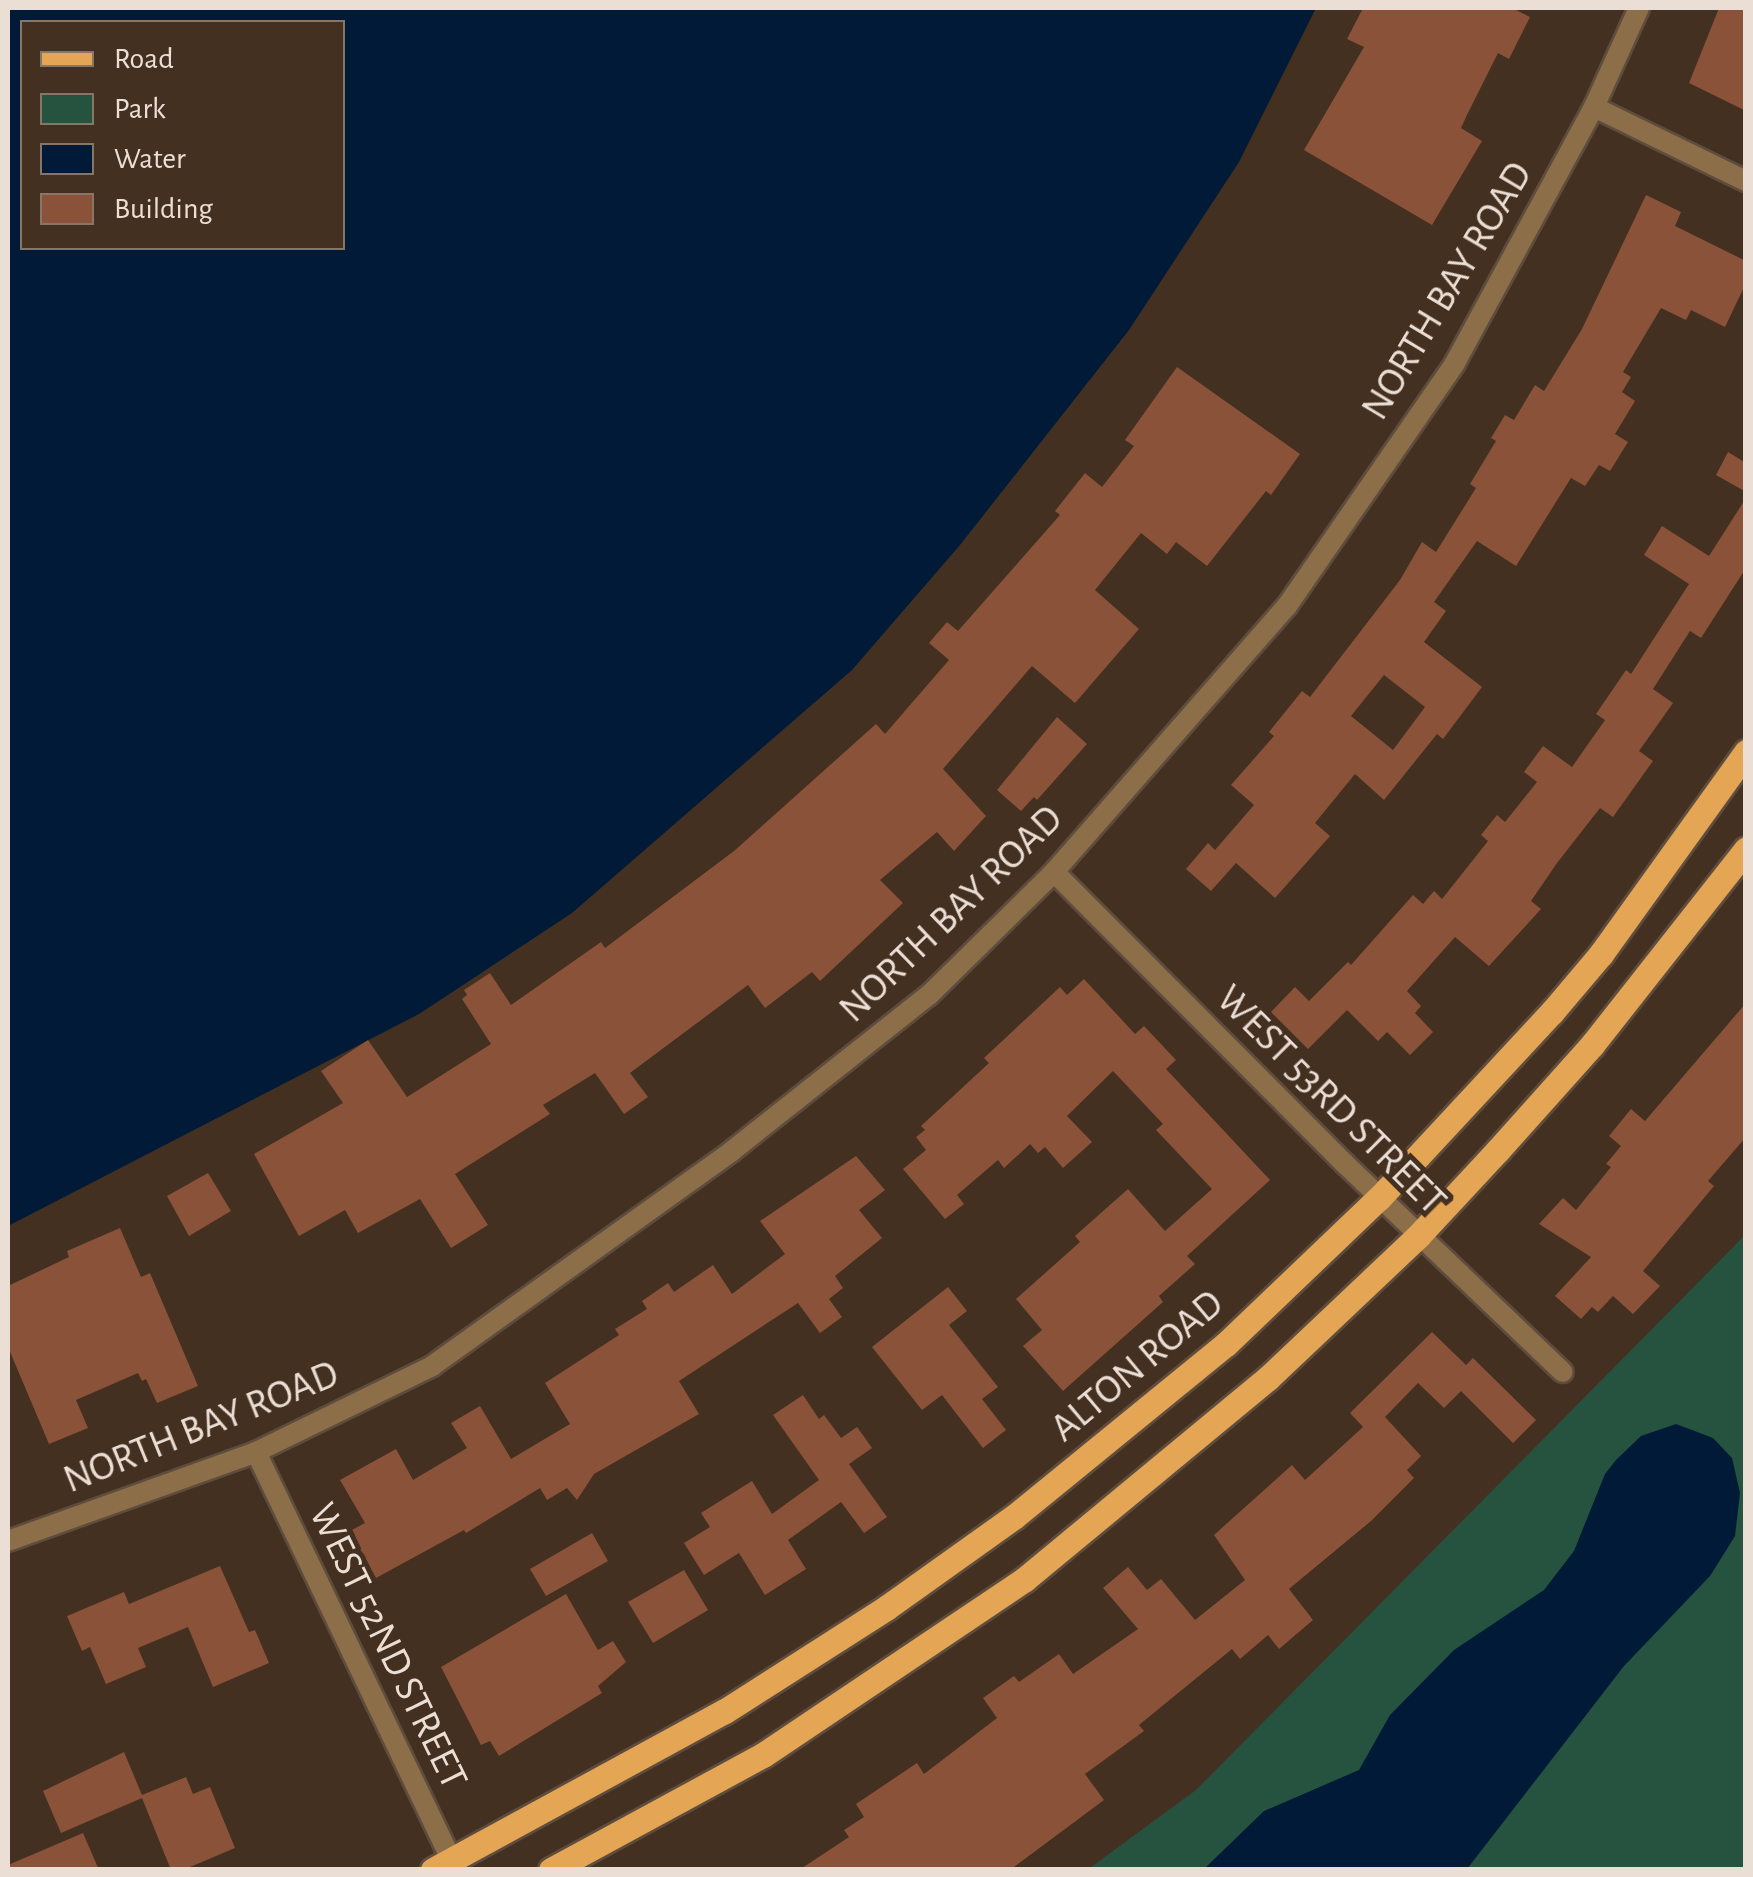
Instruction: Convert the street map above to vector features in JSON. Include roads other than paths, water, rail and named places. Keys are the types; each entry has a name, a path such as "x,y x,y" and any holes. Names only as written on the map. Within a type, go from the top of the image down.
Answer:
{"main road":[{"name":"ALTON ROAD","path":"447,1867 725,1711 886,1608 1015,1516 1226,1344 1379,1198 1601,954 1746,752"},
{"path":"551,1870 763,1755 1025,1579 1268,1378 1418,1236 1592,1045 1746,849"}],"street":[{"name":"NORTH BAY ROAD","path":"8,1542 256,1452 432,1366 732,1151 929,996 1054,872 1286,606 1455,363 1594,107 1638,8"},
{"path":"1594,107 1746,180"},
{"name":"WEST 53RD STREET","path":"1054,872 1379,1198 1563,1372"},
{"name":"WEST 52ND STREET","path":"256,1452 447,1867"}],"water":[{"path":"8,8 1316,8 1239,162 1129,330 960,545 852,670 572,913 419,1014 8,1226"},
{"path":"1676,1424 1713,1438 1732,1458 1740,1493 1735,1536 1710,1576 1624,1666 1467,1869 1204,1869 1264,1811 1359,1770 1390,1715 1454,1650 1544,1590 1574,1551 1605,1474 1616,1460 1641,1436"}]}
